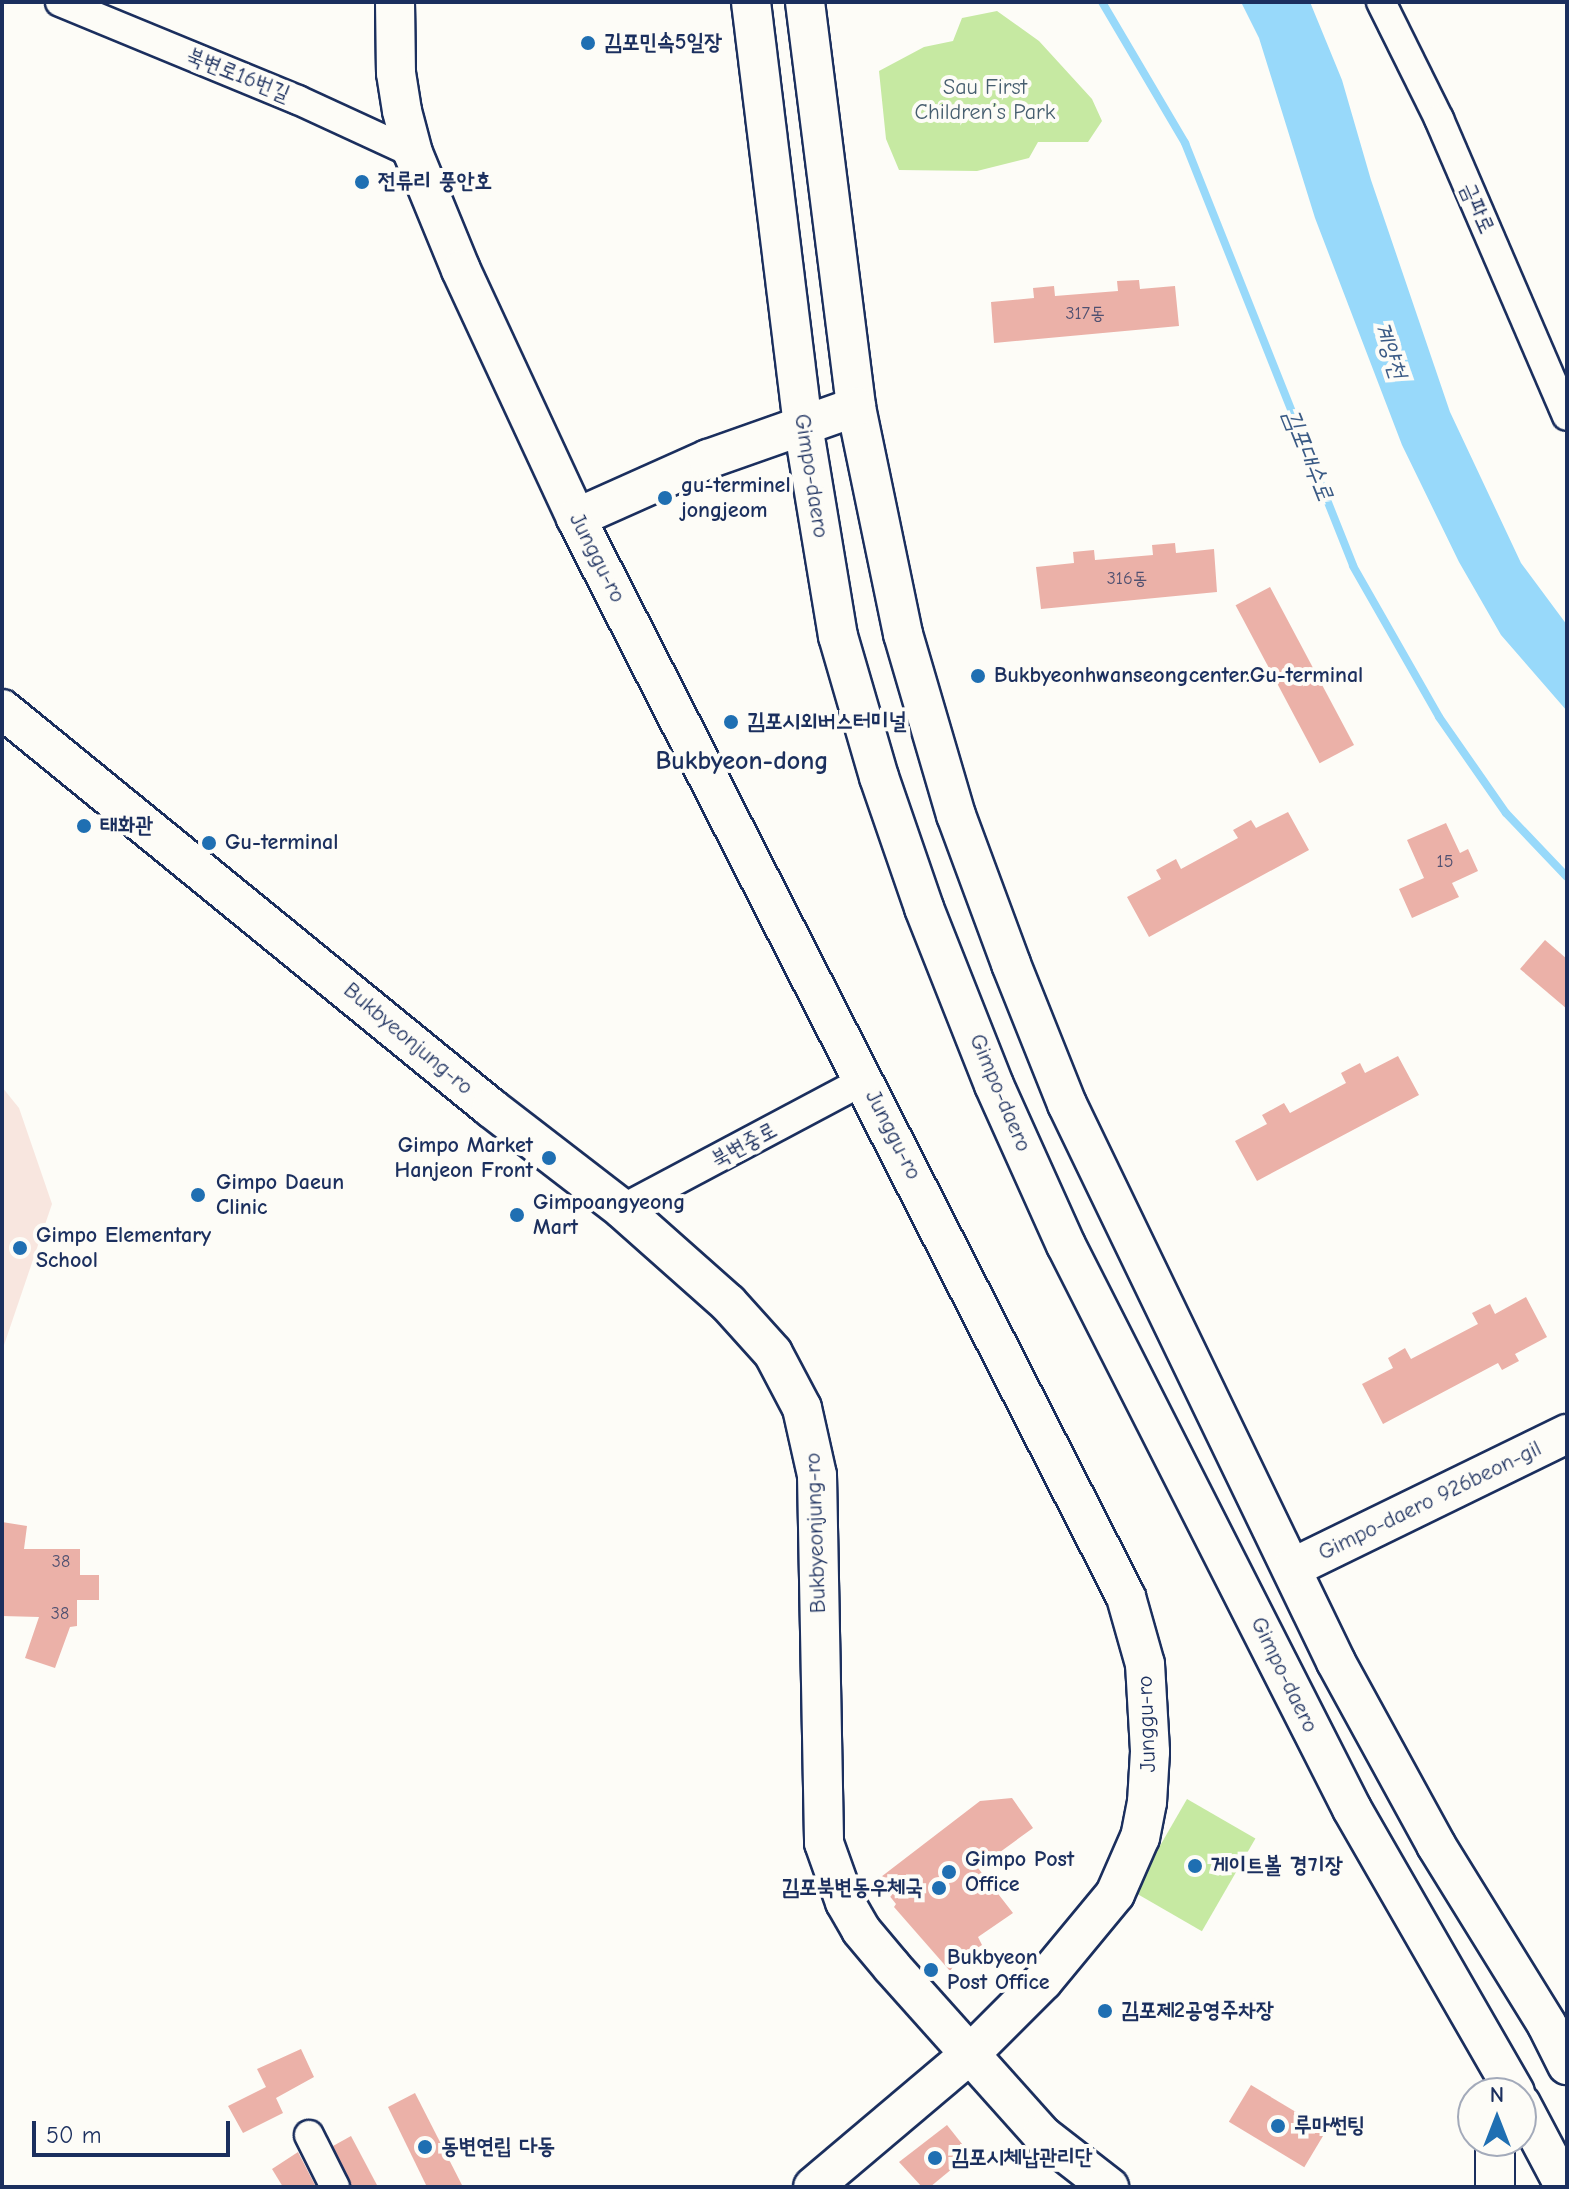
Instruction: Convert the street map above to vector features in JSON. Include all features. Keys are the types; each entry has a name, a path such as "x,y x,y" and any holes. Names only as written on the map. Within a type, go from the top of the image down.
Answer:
{"street":[{"name":"북변로16번길","path":"60,2 298,100 413,153"},
{"name":"Junggu-ro","path":"395,2 396,73 413,153 461,270 576,518 1126,1597 1138,1633 1147,1679 1147,1802 1140,1837 1127,1869 1096,1920 969,2055 813,2187"},
{"name":"Gimpo-daero","path":"751,2 803,425 838,636 879,777 924,908 994,1085 1066,1245 1352,1809 1506,2077"},
{"path":"805,2 856,407 903,634 956,815 1005,949 1067,1104 1336,1662 1436,1845 1547,2025 1567,2065"},
{"name":"금파로","path":"1381,2 1439,119 1567,416"},
{"path":"576,518 708,459 856,407"},
{"name":"Bukbyeonjung-ro","path":"2,709 491,1108 622,1209 756,1331 773,1353 802,1408 817,1475 824,1843 845,1902 861,1930 1042,2135 1109,2187"},
{"name":"북변중로","path":"622,1209 865,1080"},
{"name":"Gimpo-daero 926beon-gil","path":"1292,1568 1567,1434"},
{"path":"1477,2026 1487,2077"},
{"path":"1537,2134 1565,2187"},
{"path":"309,2135 335,2187"},
{"path":"1495,2157 1495,2187"}],"shaded area":[{"name":"Gimpo Elementary School","path":"2,1087 19,1108 52,1204 2,1351"}],"green space":[{"name":"Sau First Children’s Park","path":"997,11 1039,41 1092,99 1102,121 1088,142 1038,142 1029,158 977,171 899,170 886,139 879,71 924,47 953,41 962,18"},
{"name":"게이트볼 경기장","path":"1187,1799 1255,1838 1202,1931 1134,1892"}],"water":[{"name":"계양천","path":"1241,2 1310,2 1342,80 1371,180 1450,412 1521,563 1567,625 1567,711 1501,635 1459,562 1402,445 1315,218 1259,38"}],"building":[{"path":"1139,280 1140,289 1175,286 1179,326 994,343 991,302 1034,298 1033,288 1054,286 1055,296 1118,291 1117,281"},
{"path":"1175,543 1176,553 1214,549 1217,592 1041,609 1036,567 1074,563 1073,552 1094,550 1095,560 1153,555 1152,545"},
{"path":"1270,587 1354,745 1320,763 1236,605"},
{"path":"1288,812 1309,850 1149,937 1127,897 1161,879 1156,870 1176,859 1181,869 1238,838 1233,830 1251,820 1256,828"},
{"path":"1446,823 1460,853 1468,849 1478,871 1452,883 1459,897 1412,918 1399,889 1424,878 1407,840"},
{"path":"1545,940 1567,959 1567,1009 1520,969"},
{"path":"1398,1056 1419,1095 1257,1181 1235,1141 1267,1124 1262,1115 1284,1103 1290,1113 1346,1083 1341,1073 1360,1063 1365,1073"},
{"path":"1526,1297 1547,1337 1515,1354 1519,1361 1502,1370 1498,1363 1383,1424 1362,1384 1393,1368 1388,1358 1405,1348 1411,1359 1478,1324 1472,1313 1490,1304 1495,1314"},
{"path":"2,1522 27,1526 24,1549 80,1549 80,1575 99,1575 99,1600 77,1600 77,1626 70,1627 55,1668 25,1658 39,1617 2,1616"},
{"name":"김포북변동우체국","path":"1012,1798 1033,1828 978,1868 1013,1913 978,1937 982,1945 958,1960 950,1971 894,1907 896,1904 877,1880 980,1801"},
{"path":"301,2049 314,2077 276,2098 283,2113 243,2133 228,2106 266,2087 257,2069"},
{"name":"루마썬팅","path":"1251,2085 1326,2130 1304,2167 1229,2122"},
{"name":"동변연립 다동","path":"415,2093 463,2187 427,2187 388,2107"},
{"name":"김포시체납관리단","path":"947,2125 970,2154 930,2187 922,2187 899,2162"},
{"path":"351,2136 378,2187 352,2187 333,2146"},
{"path":"298,2152 316,2187 283,2187 272,2169"}],"waterway":[{"name":"김포대수로","path":"1102,2 1185,143 1353,566 1439,717 1506,813 1567,877"}],"place":[{"name":"김포민속5일장","path":"588,43"},
{"name":"전류리 풍안호","path":"362,182"},
{"name":"gu-terminel jongjeom","path":"665,498"},
{"name":"Bukbyeonhwanseongcenter.Gu-terminal","path":"978,676"},
{"name":"김포시외버스터미널","path":"731,722"},
{"name":"태화관","path":"84,826"},
{"name":"Gu-terminal","path":"209,843"},
{"name":"Gimpo Market Hanjeon Front","path":"549,1158"},
{"name":"Gimpo Daeun Clinic","path":"198,1195"},
{"name":"Gimpoangyeong Mart","path":"517,1215"},
{"name":"Gimpo Elementary School","path":"20,1248"},
{"name":"게이트볼 경기장","path":"1195,1866"},
{"name":"Gimpo Post Office","path":"949,1872"},
{"name":"김포북변동우체국","path":"939,1888"},
{"name":"Bukbyeon Post Office","path":"931,1970"},
{"name":"김포제2공영주차장","path":"1105,2011"},
{"name":"루마썬팅","path":"1278,2126"},
{"name":"동변연립 다동","path":"425,2147"},
{"name":"김포시체납관리단","path":"935,2158"}],"district":[{"name":"Bukbyeon-dong","path":"742,762"}]}
